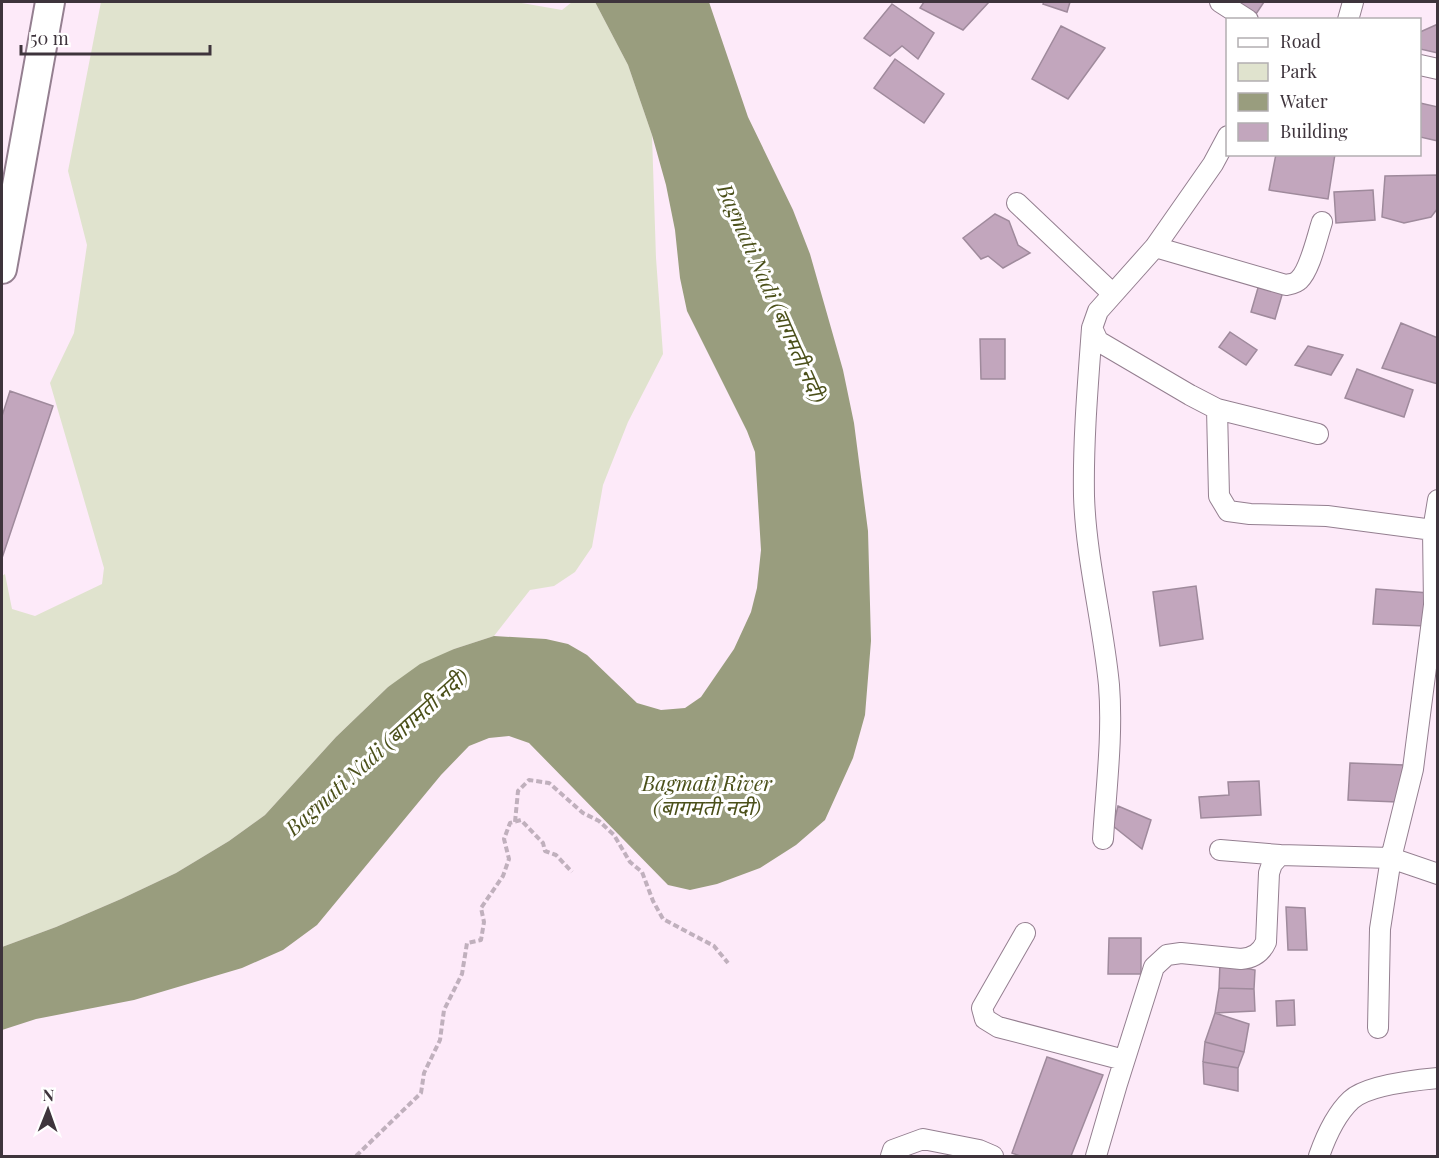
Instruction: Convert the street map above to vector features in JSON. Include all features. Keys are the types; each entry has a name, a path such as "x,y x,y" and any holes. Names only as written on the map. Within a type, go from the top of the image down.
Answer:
{"main road":[{"path":"2,269 50,2"}],"street":[{"path":"1220,2 1245,18"},
{"path":"1349,18 1353,2"},
{"path":"1421,65 1437,69"},
{"path":"1103,839 1109,749 1109,686 1084,497 1092,328 1098,311 1155,247 1213,164 1226,138"},
{"path":"1017,203 1113,294"},
{"path":"1155,247 1286,285 1293,284 1299,280 1305,270 1322,222"},
{"path":"1092,328 1098,341 1217,409 1318,434"},
{"path":"1217,409 1220,496 1228,511 1250,514 1327,516 1434,530"},
{"path":"1378,1028 1380,929 1391,858 1413,770 1436,606 1434,530 1437,500"},
{"path":"1220,850 1280,855 1391,858 1437,874"},
{"path":"1096,1156 1154,967 1167,955 1181,953 1241,959 1250,958 1263,950 1266,942 1269,873 1272,864 1280,855"},
{"path":"1025,933 982,1008 985,1019 998,1027 1124,1060"},
{"path":"1319,1156 1328,1130 1352,1098 1378,1088 1437,1078"},
{"path":"891,1156 893,1150 923,1139 979,1150 993,1156"}],"path":[{"path":"515,822 518,791 529,780 549,783 576,808 599,821 614,835 630,862 642,872 652,901 663,919 714,946 728,963"},
{"path":"356,1156 421,1093 424,1073 440,1040 444,1010 462,974 467,944 481,940 484,922 481,908 503,876 508,858 504,839 510,823 521,820 543,843 545,851 556,855 572,872"}],"green space":[{"path":"101,2 516,2 562,10 572,2 595,2 628,65 652,135 656,258 663,354 628,422 603,485 592,547 575,572 554,586 530,590 494,636 454,649 388,687 336,737 265,815 229,841 176,873 121,899 2,947 2,576 5,574 12,609 35,616 102,584 104,568 50,383 74,333 87,245 68,171"}],"water":[{"name":"Bagmati River (बागमती नदी)","path":"595,2 709,2 748,117 793,210 810,254 843,370 854,423 868,531 871,641 865,715 853,758 825,820 796,845 760,868 717,884 690,890 668,885 529,743 509,736 489,738 469,746 441,775 317,925 283,950 242,968 134,1000 36,1019 2,1030 2,947 121,899 176,873 229,841 265,815 336,737 388,687 420,664 454,649 494,636 546,639 568,644 587,655 637,703 661,710 685,708 701,697 734,649 751,612 757,588 761,550 755,452 747,431 687,311 680,278 675,230 666,185 652,135 628,65"}],"building":[{"path":"924,2 989,2 963,30 920,8"},
{"path":"1044,2 1070,2 1067,12 1043,4"},
{"path":"1241,2 1264,2 1253,18 1249,18 1236,9"},
{"path":"892,4 934,33 918,59 902,46 890,56 864,38"},
{"path":"1438,24 1438,53 1421,49 1421,32"},
{"path":"1061,26 1105,48 1068,99 1032,79"},
{"path":"895,59 944,94 924,123 874,88"},
{"path":"1421,103 1438,107 1438,141 1421,137"},
{"path":"1276,156 1335,156 1328,199 1269,190"},
{"path":"1438,175 1438,208 1431,217 1404,223 1382,217 1385,176"},
{"path":"1373,190 1375,220 1336,223 1334,192"},
{"path":"995,214 1009,221 1018,245 1030,253 1003,268 988,256 981,259 963,238"},
{"path":"1260,281 1284,288 1275,319 1251,312"},
{"path":"1401,323 1438,338 1438,384 1382,368"},
{"path":"1230,332 1257,350 1246,365 1219,347"},
{"path":"980,339 1005,339 1005,379 981,379"},
{"path":"1308,346 1343,355 1331,375 1295,365"},
{"path":"1357,369 1413,390 1404,417 1345,398"},
{"path":"10,391 53,406 2,558 2,416"},
{"path":"1196,586 1203,639 1160,646 1153,592"},
{"path":"1376,589 1429,593 1426,626 1373,624"},
{"path":"1350,763 1404,765 1397,802 1348,800"},
{"path":"1259,781 1261,815 1201,818 1199,797 1229,795 1228,782"},
{"path":"1118,806 1151,820 1142,849 1113,826"},
{"path":"1286,907 1305,908 1307,950 1288,950"},
{"path":"1109,938 1141,938 1141,974 1108,974"},
{"path":"1220,963 1255,970 1254,989 1219,988"},
{"path":"1219,988 1254,989 1255,1011 1215,1013"},
{"path":"1294,1000 1295,1025 1277,1026 1276,1001"},
{"path":"1215,1013 1249,1024 1244,1052 1205,1042"},
{"path":"1205,1042 1244,1052 1238,1068 1203,1062"},
{"path":"1047,1057 1103,1075 1071,1156 1020,1156 1012,1153"},
{"path":"1203,1062 1238,1068 1238,1091 1204,1084"}],"water label":[{"name":"Bagmati Nadi (बागमती नदी)","path":"773,293"},
{"name":"Bagmati Nadi (बागमती नदी)","path":"376,751"}]}
